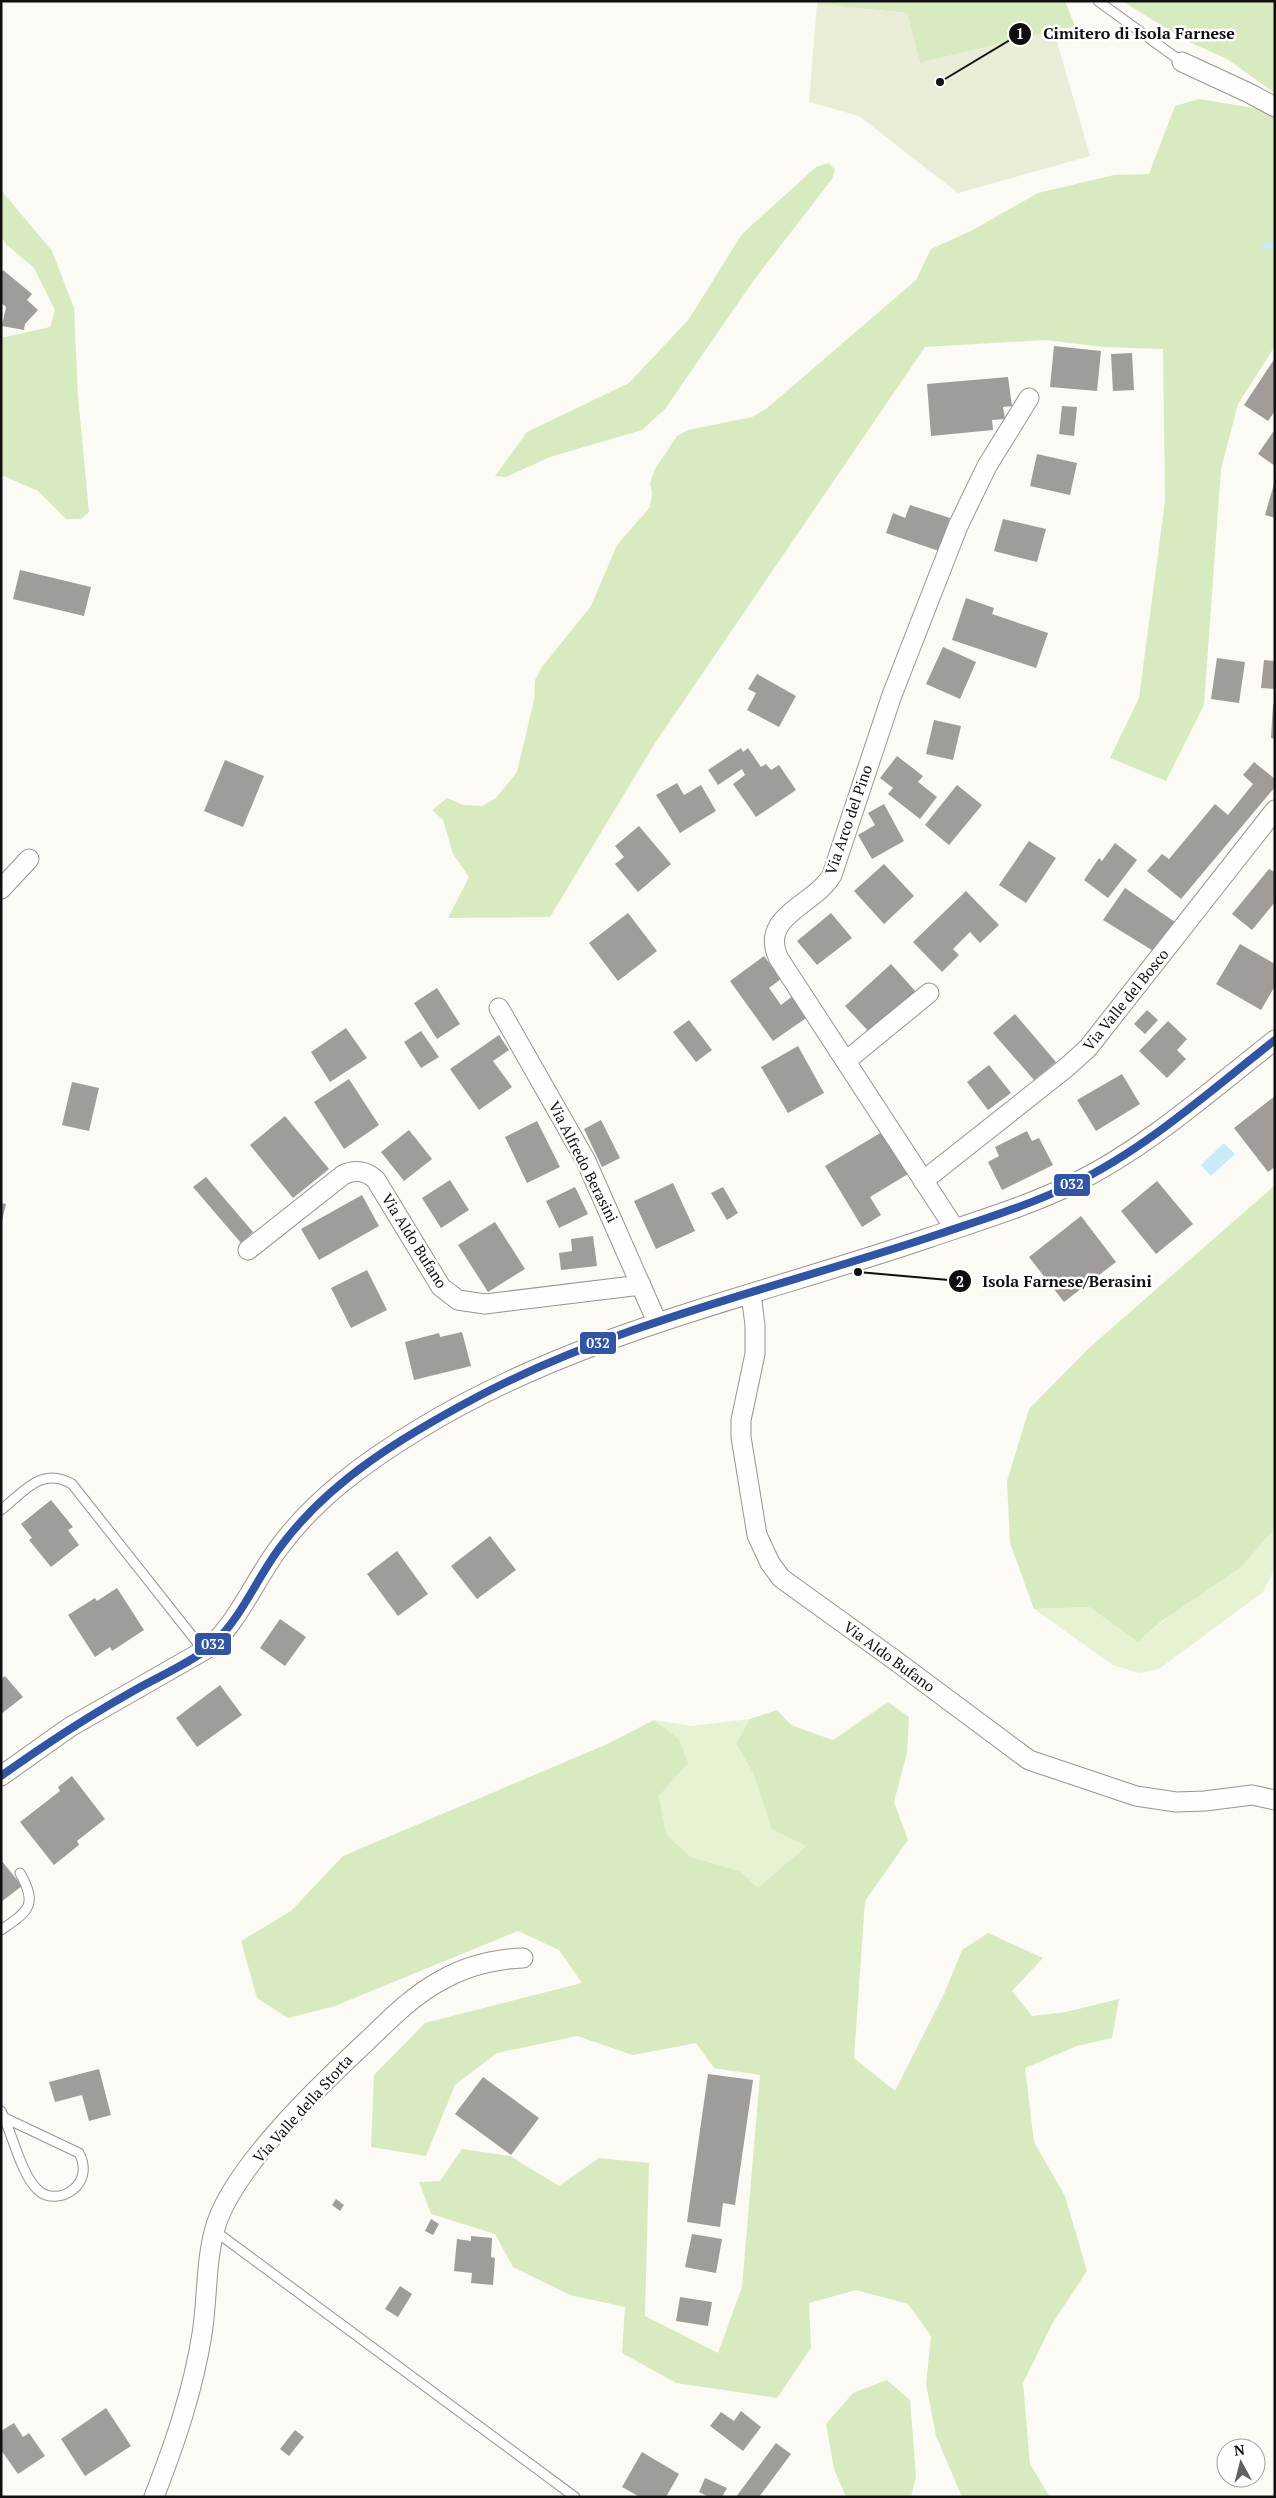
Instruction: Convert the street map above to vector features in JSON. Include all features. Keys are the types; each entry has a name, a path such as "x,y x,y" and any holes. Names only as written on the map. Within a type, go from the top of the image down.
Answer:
{"street":[{"path":"1182,62 1275,107"},
{"name":"Via Arco del Pino","path":"955,1229 779,959 774,946 774,933 780,922 814,897 827,884 832,875 889,702 958,526 980,480 1029,398"},
{"name":"Via Valle del Bosco","path":"924,1181 1060,1074 1088,1048 1275,810"},
{"path":"1,889 29,859"},
{"path":"846,1061 929,993"},
{"name":"Via Alfredo Berasini","path":"499,1008 586,1161 657,1322"},
{"path":"1,1776 70,1727 204,1651 223,1633 291,1532 320,1501 354,1473 422,1428 485,1393 585,1349 657,1322 955,1229 1040,1199 1104,1167 1160,1130 1275,1040"},
{"name":"Via Aldo Bufano","path":"248,1250 343,1175 354,1171 366,1173 376,1180 441,1286 458,1300 485,1304 641,1285"},
{"name":"Via Aldo Bufano","path":"750,1294 755,1325 755,1354 744,1405 741,1437 758,1535 770,1564 781,1578 799,1594 896,1660 1029,1760 1136,1796 1176,1802 1205,1801 1252,1795 1275,1800"},
{"name":"Via Valle della Storta","path":"154,2497 191,2394 202,2331 209,2259 215,2230 232,2193 264,2149 340,2066 408,2002 441,1980 468,1968 489,1962 523,1958"}],"lane":[{"path":"1098,1 1182,62"},
{"path":"1,1510 40,1479 54,1476 72,1484 204,1651"},
{"path":"1,1930 20,1917 29,1906 29,1892 20,1873"},
{"path":"3,2114 79,2153 85,2168 80,2184 75,2189 53,2196 40,2192 28,2174 3,2114"},
{"path":"215,2230 574,2497"}],"green space":[{"path":"818,1 1065,1 1075,26 920,63 907,13 817,4"},
{"path":"1122,1 1275,1 1275,93 1227,59 1187,41"},
{"path":"817,4 907,13 920,63 1054,31 1090,156 958,193 859,116 809,102"},
{"path":"1199,99 1260,109 1275,117 1275,346 1238,404 1221,469 1204,705 1166,781 1110,758 1139,698 1165,501 1163,349 1103,347 1046,340 925,347 655,743 550,917 448,918 469,877 453,854 443,820 432,810 447,798 464,805 482,806 496,798 517,772 534,700 535,680 542,667 591,606 617,545 650,507 652,493 650,483 655,469 677,436 688,430 752,417 766,409 916,280 931,249 971,231 1038,193 1114,175 1149,174 1175,106"},
{"path":"829,163 835,170 832,179 754,280 665,409 642,430 550,457 506,477 495,476 527,432 629,383 689,319 742,234 816,167"},
{"path":"1,190 52,251 74,308 78,396 89,512 81,519 66,519 38,491 1,475 1,338 50,327 55,310 34,268 7,245 1,237"},
{"path":"1275,1185 1275,1528 1241,1567 1162,1621 1138,1642 1089,1607 1034,1609 1010,1543 1007,1481 1029,1409 1089,1348"},
{"path":"1275,1528 1275,1568 1263,1592 1159,1669 1139,1673 1113,1665 1034,1609 1089,1607 1138,1642"},
{"path":"888,1702 909,1717 907,1753 894,1802 908,1840 865,1901 854,2058 895,2091 944,1994 962,1950 988,1933 1043,1958 1012,1991 1032,2016 1066,2012 1119,1999 1112,2038 1077,2046 1025,2068 1034,2142 1065,2196 1087,2271 1052,2324 1023,2383 1030,2464 1050,2497 962,2497 936,2436 926,2384 931,2336 908,2304 856,2290 809,2303 811,2348 777,2398 676,2383 622,2353 625,2307 570,2295 513,2267 495,2234 431,2214 419,2182 440,2181 462,2149 510,2156 559,2186 599,2158 649,2163 645,2316 718,2353 742,2287 760,2075 714,2068 696,2043 633,2055 577,2036 497,2053 455,2085 426,2156 371,2147 374,2075 425,2023 582,1983 559,1950 518,1931 335,2006 288,2018 257,1998 241,1941 291,1911 343,1856 605,1745 654,1720 679,1739 688,1763 659,1796 666,1834 691,1857 740,1871 758,1888 806,1846 772,1829 753,1773 736,1743 750,1719 777,1710 791,1725 833,1740"},
{"path":"750,1719 736,1743 753,1773 772,1828 806,1846 758,1888 740,1871 691,1857 666,1834 659,1796 679,1739 654,1720 692,1726"},
{"path":"887,2380 910,2400 916,2476 911,2497 846,2497 834,2469 826,2424 853,2393"}],"water":[{"path":"1224,1143 1235,1154 1211,1176 1201,1165"}],"building":[{"path":"3,270 32,294 27,300 38,310 25,324 24,330 2,326 6,307 1,303 1,273"},
{"path":"1054,346 1101,351 1097,391 1050,387"},
{"path":"1132,353 1134,390 1113,391 1111,354"},
{"path":"1275,358 1275,411 1268,421 1244,405"},
{"path":"1008,377 1012,406 1003,407 1005,419 992,420 993,430 931,436 927,384"},
{"path":"1062,406 1077,407 1074,436 1059,434"},
{"path":"1273,432 1275,432 1275,466 1258,454"},
{"path":"1037,454 1077,463 1070,495 1030,486"},
{"path":"1275,484 1275,518 1265,515"},
{"path":"910,505 950,518 939,551 886,533 893,513 905,518"},
{"path":"1003,519 1046,529 1037,562 994,551"},
{"path":"20,570 91,587 84,616 13,599"},
{"path":"966,598 994,608 992,614 1048,633 1036,668 952,640"},
{"path":"943,647 976,662 960,699 926,684"},
{"path":"1217,658 1245,662 1239,703 1211,699"},
{"path":"1264,660 1275,661 1275,689 1261,688"},
{"path":"757,674 796,696 779,727 747,710 756,693 748,689"},
{"path":"1273,704 1275,704 1275,739 1271,738"},
{"path":"934,720 961,726 953,760 926,754"},
{"path":"741,748 743,752 748,748 761,767 766,764 771,770 779,765 796,790 756,817 733,784 745,775 742,769 718,785 708,770"},
{"path":"897,756 923,776 918,782 937,797 920,819 888,794 893,788 880,778"},
{"path":"225,760 264,776 243,827 204,811"},
{"path":"1254,762 1275,779 1275,787 1181,899 1147,871 1162,854 1169,859 1215,804 1228,815 1253,784 1243,775"},
{"path":"677,783 684,795 701,785 716,811 680,833 656,795"},
{"path":"957,785 982,805 949,845 925,825"},
{"path":"884,804 904,841 872,859 858,835 875,825 868,813"},
{"path":"639,826 671,864 638,892 615,864 624,857 615,846"},
{"path":"1029,841 1056,858 1026,903 999,885"},
{"path":"1115,843 1137,860 1108,898 1084,880 1099,858 1102,861"},
{"path":"884,864 914,896 884,924 854,891"},
{"path":"1269,869 1275,872 1275,902 1252,930 1232,914"},
{"path":"1125,888 1175,922 1155,952 1103,920"},
{"path":"966,891 999,925 980,943 970,932 953,949 959,955 942,972 913,942"},
{"path":"628,913 657,951 618,981 589,943"},
{"path":"831,913 852,938 817,965 797,941"},
{"path":"1240,944 1275,964 1275,986 1261,1010 1216,984"},
{"path":"764,956 781,979 769,988 781,1005 794,995 809,1016 773,1041 730,981"},
{"path":"891,964 917,993 871,1034 845,1006"},
{"path":"437,988 460,1024 437,1039 414,1003"},
{"path":"1147,1010 1158,1020 1145,1034 1134,1024"},
{"path":"1015,1014 1056,1062 1034,1080 993,1033"},
{"path":"689,1020 712,1050 696,1062 673,1032"},
{"path":"1168,1021 1187,1039 1177,1050 1186,1059 1167,1078 1139,1051"},
{"path":"346,1028 367,1058 330,1082 311,1052"},
{"path":"421,1031 439,1057 421,1068 404,1042"},
{"path":"499,1035 509,1050 493,1061 512,1087 479,1110 450,1069"},
{"path":"798,1046 824,1093 788,1113 761,1067"},
{"path":"989,1065 1011,1093 988,1110 967,1082"},
{"path":"1122,1074 1140,1104 1096,1131 1077,1100"},
{"path":"349,1079 379,1125 344,1149 314,1102"},
{"path":"72,1082 99,1088 89,1131 62,1125"},
{"path":"1275,1096 1275,1167 1268,1172 1234,1128"},
{"path":"285,1116 329,1169 293,1198 250,1145"},
{"path":"601,1120 620,1158 602,1167 584,1129"},
{"path":"537,1121 560,1167 527,1183 505,1137"},
{"path":"409,1130 432,1159 404,1181 381,1152"},
{"path":"1027,1131 1032,1141 1039,1138 1053,1165 1002,1190 988,1162 999,1156 995,1147"},
{"path":"882,1132 908,1174 870,1197 881,1215 862,1227 825,1166"},
{"path":"206,1177 253,1232 241,1243 193,1187"},
{"path":"450,1180 469,1210 441,1228 422,1198"},
{"path":"1157,1181 1193,1224 1156,1254 1121,1211"},
{"path":"673,1183 695,1231 656,1249 634,1201"},
{"path":"575,1187 588,1214 559,1228 546,1201"},
{"path":"723,1187 738,1213 727,1220 711,1193"},
{"path":"362,1195 379,1226 319,1260 301,1229"},
{"path":"1,1203 6,1204 2,1221 1,1221"},
{"path":"1081,1216 1116,1262 1064,1302 1029,1257"},
{"path":"495,1222 525,1269 488,1292 458,1245"},
{"path":"593,1236 597,1266 561,1270 559,1253 572,1251 571,1239"},
{"path":"367,1270 387,1310 351,1328 331,1288"},
{"path":"462,1332 471,1366 414,1380 405,1342 439,1333 440,1337"},
{"path":"51,1500 73,1527 68,1530 79,1545 51,1567 29,1540 32,1538 21,1524"},
{"path":"490,1536 516,1570 477,1599 451,1566"},
{"path":"397,1551 428,1594 398,1616 367,1574"},
{"path":"117,1588 144,1630 112,1651 110,1647 95,1657 68,1615 95,1598 97,1601"},
{"path":"280,1619 306,1637 285,1666 260,1648"},
{"path":"5,1676 23,1697 1,1714 1,1679"},
{"path":"220,1685 242,1715 197,1747 176,1718"},
{"path":"72,1776 105,1819 77,1841 79,1845 54,1865 20,1822 60,1791 58,1787"},
{"path":"1,1860 22,1886 1,1902"},
{"path":"99,2069 111,2115 89,2121 82,2095 55,2102 49,2082"},
{"path":"708,2074 753,2080 735,2205 723,2203 720,2227 687,2222"},
{"path":"483,2077 539,2118 511,2155 455,2114"},
{"path":"336,2199 344,2205 340,2211 332,2205"},
{"path":"431,2219 439,2224 433,2235 425,2231"},
{"path":"692,2234 722,2239 716,2273 685,2267"},
{"path":"471,2236 492,2238 491,2257 495,2258 493,2285 471,2283 472,2273 454,2271 457,2239 471,2241"},
{"path":"400,2286 412,2294 398,2317 385,2309"},
{"path":"680,2297 712,2302 708,2326 676,2321"},
{"path":"106,2408 131,2446 85,2476 61,2439"},
{"path":"741,2411 761,2427 743,2451 710,2426 721,2412 734,2421"},
{"path":"14,2423 23,2437 29,2433 45,2456 18,2474 1,2450 1,2431"},
{"path":"295,2430 304,2437 289,2456 280,2449"},
{"path":"776,2443 791,2454 759,2497 736,2497"},
{"path":"642,2452 679,2474 666,2497 640,2497 622,2487"},
{"path":"705,2478 727,2488 722,2497 709,2497 699,2492"}],"waterway":[{"path":"1265,246 1275,244"}],"transit line":[{"name":"032","path":"1,1776 48,1743 112,1703 172,1671 212,1645 241,1610 281,1546 322,1500 370,1461 423,1427 477,1397 532,1370 588,1347 704,1306 881,1253 973,1223 1057,1192 1100,1170 1152,1136 1275,1040"}],"place":[{"name":"Cimitero di Isola Farnese","path":"940,82"},
{"name":"Isola Farnese/Berasini","path":"858,1272"}]}
